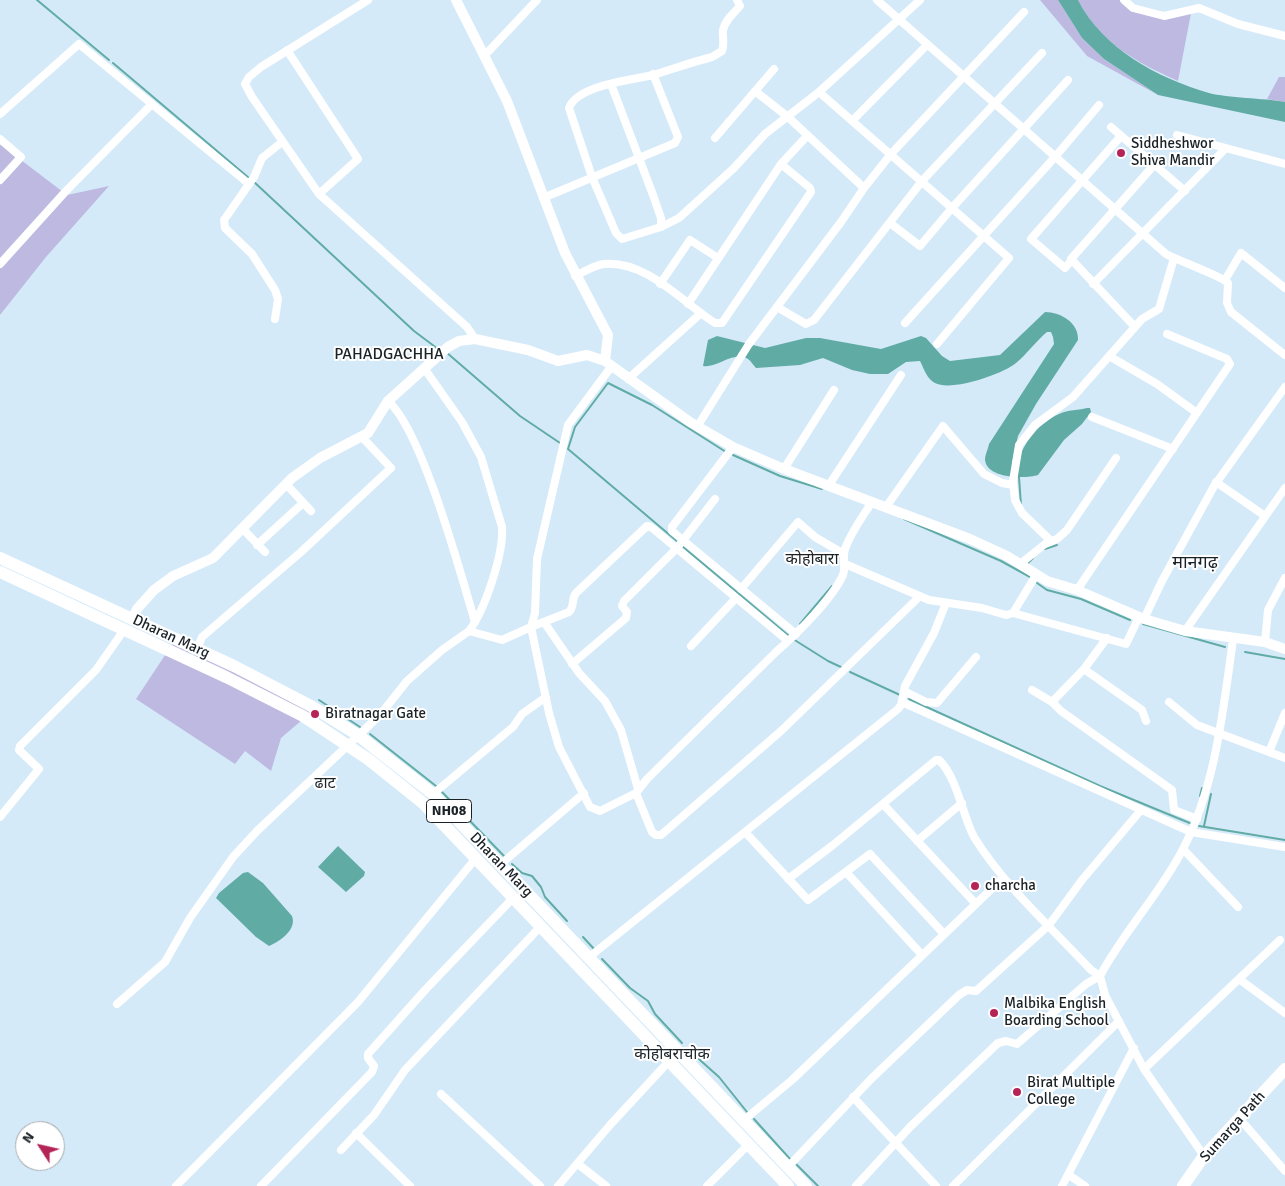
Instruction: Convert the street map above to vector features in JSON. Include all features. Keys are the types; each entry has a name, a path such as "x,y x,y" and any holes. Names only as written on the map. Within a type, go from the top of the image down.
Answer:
{"main road":[{"name":"Dharan Marg","path":"0,558 303,716 348,744 389,774 423,803 788,1186"},
{"name":"Dharan Marg","path":"0,572 128,625 197,649 311,706 358,735 433,794 806,1186"},
{"name":"Sumarga Path","path":"1183,1186 1204,1156 1285,1069"}],"street":[{"path":"368,0 260,67 249,77 245,84 282,142 319,194 467,327 475,339"},
{"path":"456,0 485,55 523,140 543,198 575,276 608,335 608,364 568,425 538,559 535,613 531,627 559,747 590,807 600,811 637,791 796,634 844,573 844,554 847,544 872,502"},
{"path":"485,55 537,0"},
{"path":"737,0 740,6 726,22 723,32 725,41 722,51 712,57 611,84 577,97 569,108 592,177 618,236 625,239 661,227 679,218 734,168 764,134 819,92 920,0"},
{"path":"877,0 1143,235 1174,258 1226,280 1228,283 1227,303 1230,312 1285,354"},
{"path":"1124,0 1133,8 1164,16 1199,8 1238,24 1285,36"},
{"path":"697,426 749,344 841,222 864,188 891,154 1024,12"},
{"path":"0,114 79,44 152,104 251,180"},
{"path":"853,120 927,44"},
{"path":"287,50 358,158 319,194"},
{"path":"777,307 788,315 810,323 922,181 1042,53"},
{"path":"715,138 774,69"},
{"path":"543,198 675,143 678,137 653,74"},
{"path":"890,223 920,246 1023,128 1068,80"},
{"path":"611,84 661,218 661,227"},
{"path":"755,91 788,117 864,188"},
{"path":"819,92 1009,258 937,344"},
{"path":"0,264 66,191 152,104"},
{"path":"905,323 1055,157 1099,104"},
{"path":"1110,127 1185,191"},
{"path":"1177,135 1285,164"},
{"path":"688,304 781,164 807,136"},
{"path":"1121,136 1030,239 1064,268 1154,165"},
{"path":"0,139 21,157 0,180"},
{"path":"275,319 278,312 275,290 252,254 232,236 224,224 226,217 251,180 262,158 282,142"},
{"path":"1093,284 1225,149"},
{"path":"575,276 607,264 639,271 700,314 717,324 724,321 811,192 810,188 781,164"},
{"path":"660,284 690,240 718,258"},
{"path":"1226,280 1241,254 1285,288"},
{"path":"1051,541 1022,513 1015,500 1013,483 1019,445 1036,425 1073,397 1142,319 1159,309 1174,258"},
{"path":"1071,261 1135,327"},
{"path":"628,379 700,314"},
{"path":"1077,590 1230,364 1229,361 1167,334"},
{"path":"0,817 39,769 19,750 20,746 96,670 137,609 154,590 173,576 213,558 286,484 320,458 362,437 368,432 388,401 448,347 459,342 475,339 528,350 558,360 587,355 608,364 697,426 733,447 784,469 970,539 1020,564 1047,582 1077,590 1142,618 1185,631 1233,640 1264,642 1285,649"},
{"path":"1109,356 1156,384 1197,413"},
{"path":"117,1004 165,962 190,918 234,857 348,744 380,715 407,681 423,666 469,631 475,622 488,592 503,538 502,527 482,457 462,422 424,368"},
{"path":"829,486 901,375"},
{"path":"845,564 920,597 982,608 1006,615 1014,613 1126,644 1216,482 1285,387"},
{"path":"784,469 834,390"},
{"path":"388,401 395,407 404,422 423,464 475,622"},
{"path":"1092,417 1173,449"},
{"path":"886,507 943,426 984,474 1002,484 1013,483"},
{"path":"197,649 202,638 301,552 391,468 362,437"},
{"path":"733,447 672,527 672,531 796,634"},
{"path":"1020,564 1045,544 1062,536 1116,458"},
{"path":"1216,482 1265,516"},
{"path":"286,484 311,511"},
{"path":"1185,631 1285,488"},
{"path":"572,664 626,618 627,612 622,606 624,601 677,548 716,499"},
{"path":"257,544 304,504"},
{"path":"741,589 798,522 815,538 844,554"},
{"path":"469,631 502,640 572,610 573,598 576,593 647,526 651,527 677,548 788,641"},
{"path":"242,528 265,552"},
{"path":"1014,613 1036,575"},
{"path":"1264,642 1268,610 1285,578"},
{"path":"544,622 572,664 605,701 621,730 637,791 652,832 656,835 661,835 781,731 920,597"},
{"path":"691,646 736,598"},
{"path":"588,958 898,709 902,702 904,691 934,633 946,603"},
{"path":"1052,702 1084,670 1107,638"},
{"path":"856,1186 896,1142 998,1042 1006,1041 1017,1044 1086,984 1100,976 1183,849 1197,819 1219,733 1233,640"},
{"path":"904,691 926,702 937,703 976,657"},
{"path":"1084,670 1142,710 1146,721"},
{"path":"1032,690 1052,702 1061,712 1172,790 1174,810 1197,819"},
{"path":"433,794 513,727 522,714 546,697"},
{"path":"902,702 1191,832 1285,848"},
{"path":"1169,702 1197,725 1285,758"},
{"path":"1269,752 1285,713"},
{"path":"788,879 936,760 942,762 962,803 973,835 1003,878 1091,970 1100,976 1105,996 1144,1069 1204,1156"},
{"path":"501,864 584,793"},
{"path":"917,842 962,803"},
{"path":"882,804 976,904"},
{"path":"788,1167 854,1098 959,995 967,990 976,991 1049,925 1082,880 1141,810"},
{"path":"746,832 788,879 810,900 870,854 944,934"},
{"path":"1183,849 1238,907"},
{"path":"176,1186 358,1002 476,858"},
{"path":"846,872 922,955"},
{"path":"744,1120 792,1080 1003,878"},
{"path":"261,1186 372,1072 374,1066 368,1058 368,1054 426,989 514,897"},
{"path":"341,1150 374,1115 405,1070 541,926"},
{"path":"1144,1069 1280,940"},
{"path":"1239,979 1285,1013"},
{"path":"953,1186 1119,1021"},
{"path":"1062,1186 1134,1048"},
{"path":"558,1186 610,1125 677,1052"},
{"path":"441,1094 540,1186"},
{"path":"854,1098 936,1186"},
{"path":"1240,1119 1285,1170"},
{"path":"356,1133 410,1186"},
{"path":"707,1186 749,1144"},
{"path":"578,1164 606,1186"},
{"path":"1069,1175 1085,1186"}],"shaded area":[{"path":"1040,0 1058,0 1082,38 1104,59 1158,95 1087,56"},
{"path":"1058,0 1078,0 1102,33 1117,47 1152,70 1171,79 1217,95 1285,102 1285,122 1158,95 1104,59 1082,38"},
{"path":"1078,0 1124,0 1140,11 1157,14 1174,13 1192,8 1178,81 1120,50 1097,28"},
{"path":"1279,77 1285,77 1285,102 1267,99"},
{"path":"0,144 67,195 109,186 46,257 0,315"},
{"path":"1045,312 1063,316 1068,320 1076,328 1078,340 1036,404 1018,436 1012,463 1016,467 1027,442 1047,421 1067,411 1090,408 1091,412 1082,424 1064,440 1038,475 1032,476 1016,477 999,474 987,466 985,458 989,444 1054,344 1051,332 1047,332 1039,339 1016,363 989,377 964,384 943,385 935,383 926,374 920,361 906,362 888,374 870,374 852,370 823,358 800,365 756,368 748,359 737,357 714,365 703,366 708,340 717,336 765,348 806,338 820,338 881,349 921,336 926,338 942,356 950,361 1000,355"},
{"path":"175,640 192,655 220,660 315,709 281,738 271,771 245,751 235,764 136,699"},
{"path":"338,846 365,872 364,876 346,892 318,867"},
{"path":"248,872 263,883 292,916 292,925 287,934 269,946 256,937 216,898 219,893 243,873"}],"waterway":[{"path":"37,0 109,60"},
{"path":"113,63 249,178"},
{"path":"253,181 414,331 438,349"},
{"path":"446,352 520,416 560,443"},
{"path":"678,542 568,449 575,427 608,383 652,405 726,452"},
{"path":"733,455 780,476 822,489"},
{"path":"1019,477 1021,505"},
{"path":"904,519 1001,561 1030,577"},
{"path":"1045,549 1057,545"},
{"path":"682,546 789,636"},
{"path":"1028,563 1033,558"},
{"path":"1037,583 1047,590 1081,599 1130,620"},
{"path":"800,624 832,586"},
{"path":"1143,624 1225,647"},
{"path":"793,639 843,668"},
{"path":"1245,652 1285,659"},
{"path":"850,672 900,695"},
{"path":"909,699 1100,786 1192,824"},
{"path":"319,700 360,727"},
{"path":"370,734 436,786"},
{"path":"1200,796 1202,788"},
{"path":"442,792 504,856"},
{"path":"1204,826 1211,794"},
{"path":"1199,826 1285,840"},
{"path":"512,864 522,873 532,876 541,887 545,897 567,921"},
{"path":"583,937 595,950"},
{"path":"602,959 630,988 648,1001 655,1014 682,1043"},
{"path":"691,1052 719,1077 747,1112"},
{"path":"754,1119 790,1159"},
{"path":"795,1163 818,1186"}],"place":[{"name":"Siddheshwor Shiva Mandir","path":"1121,153"},
{"name":"Biratnagar Gate","path":"315,714"},
{"name":"charcha","path":"975,886"},
{"name":"Malbika English Boarding School","path":"994,1013"},
{"name":"Birat Multiple College","path":"1017,1092"}],"district":[{"name":"PAHADGACHHA","path":"389,355"},
{"name":"कोहोबारा","path":"812,560"},
{"name":"मानगढ़","path":"1195,563"},
{"name":"ढाट","path":"325,784"},
{"name":"कोहोबराचोक","path":"672,1055"}]}
